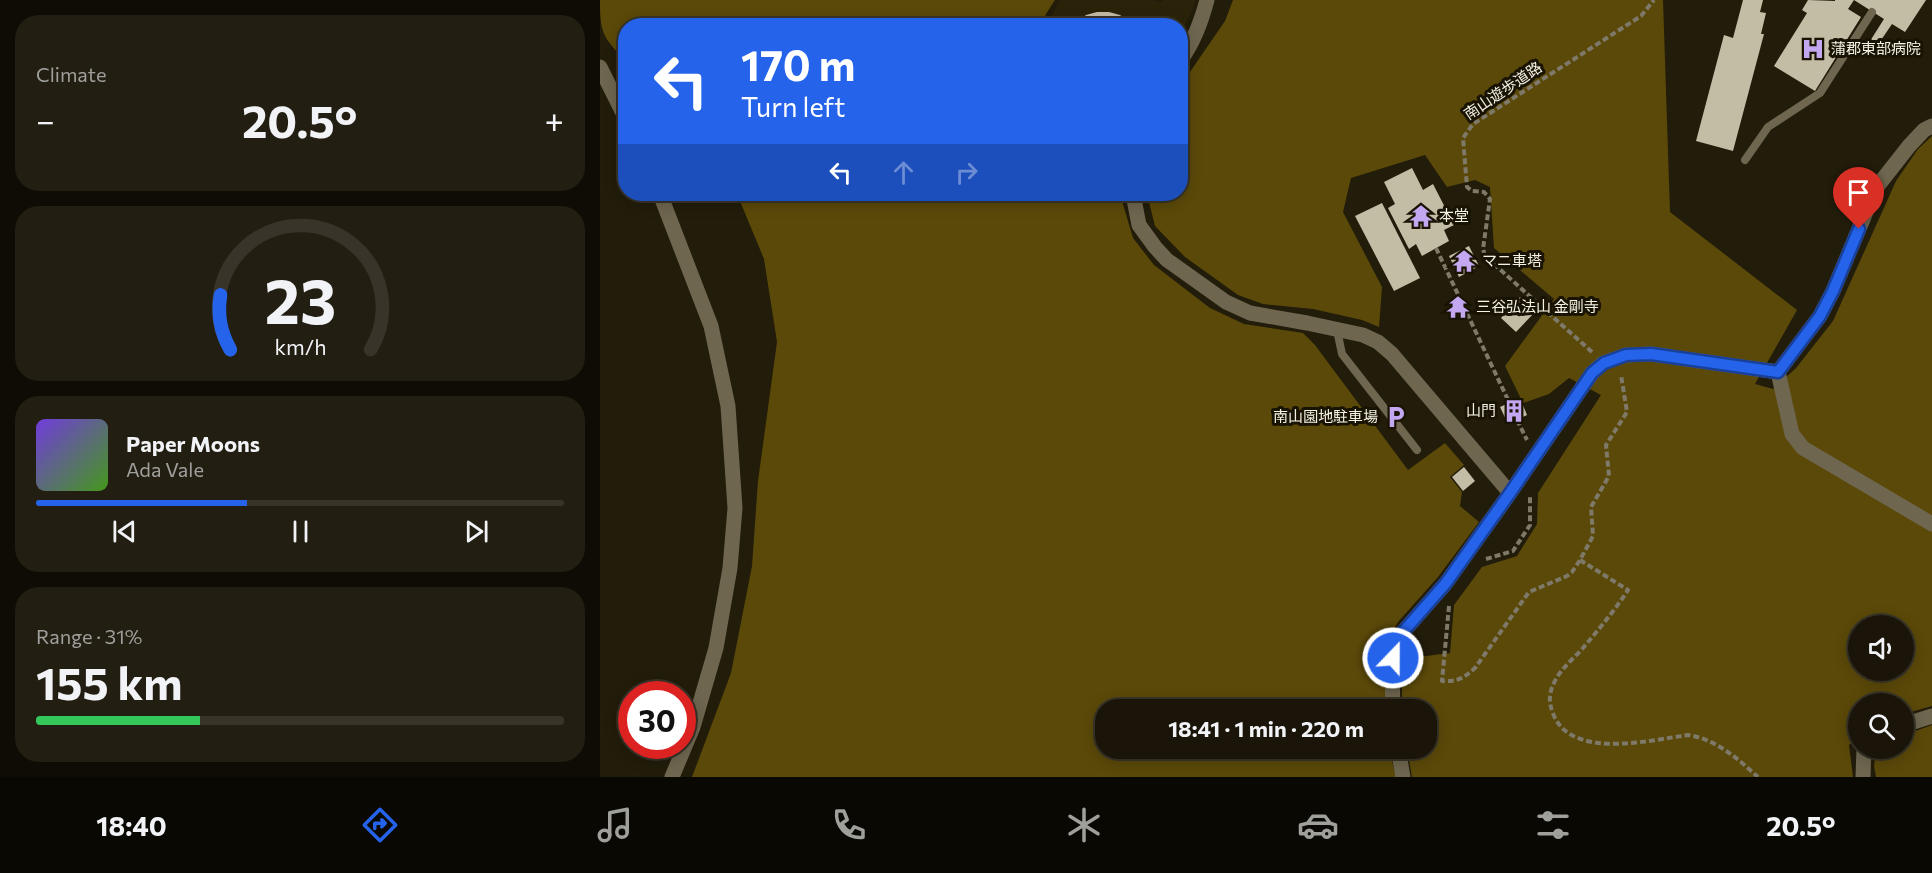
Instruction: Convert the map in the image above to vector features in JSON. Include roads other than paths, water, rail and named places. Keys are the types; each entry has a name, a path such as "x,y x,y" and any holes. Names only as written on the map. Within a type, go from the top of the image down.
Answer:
{"street":[{"path":"1188,47 1200,26 1207,0"},
{"path":"600,67 618,103"},
{"path":"1932,126 1924,130 1909,146 1876,188 1833,291 1820,316 1778,372 1792,434 1803,448 1932,524"},
{"path":"663,201 711,326 728,406 735,508 730,568 716,648 693,727 672,777"},
{"path":"1134,201 1139,225 1155,247 1167,260 1226,302 1250,312 1363,336 1378,342 1392,354 1510,493"},
{"path":"1393,699 1392,671 1395,645 1403,632 1446,583 1592,373 1604,363 1626,355 1651,354 1778,372"},
{"path":"1914,722 1932,716"},
{"path":"1400,759 1403,777"},
{"path":"1863,777 1864,759"}],"lane":[{"path":"1745,160 1768,127 1820,93 1872,12"},
{"path":"1337,330 1342,354 1417,450"}],"place":[{"name":"蒲郡東部病院","path":"1813,49"},
{"name":"本堂","path":"1421,216"},
{"name":"マニ車塔","path":"1464,261"},
{"name":"三谷弘法山 金剛寺","path":"1458,307"},
{"name":"山門","path":"1514,411"},
{"name":"南山園地駐車場","path":"1396,417"}]}
